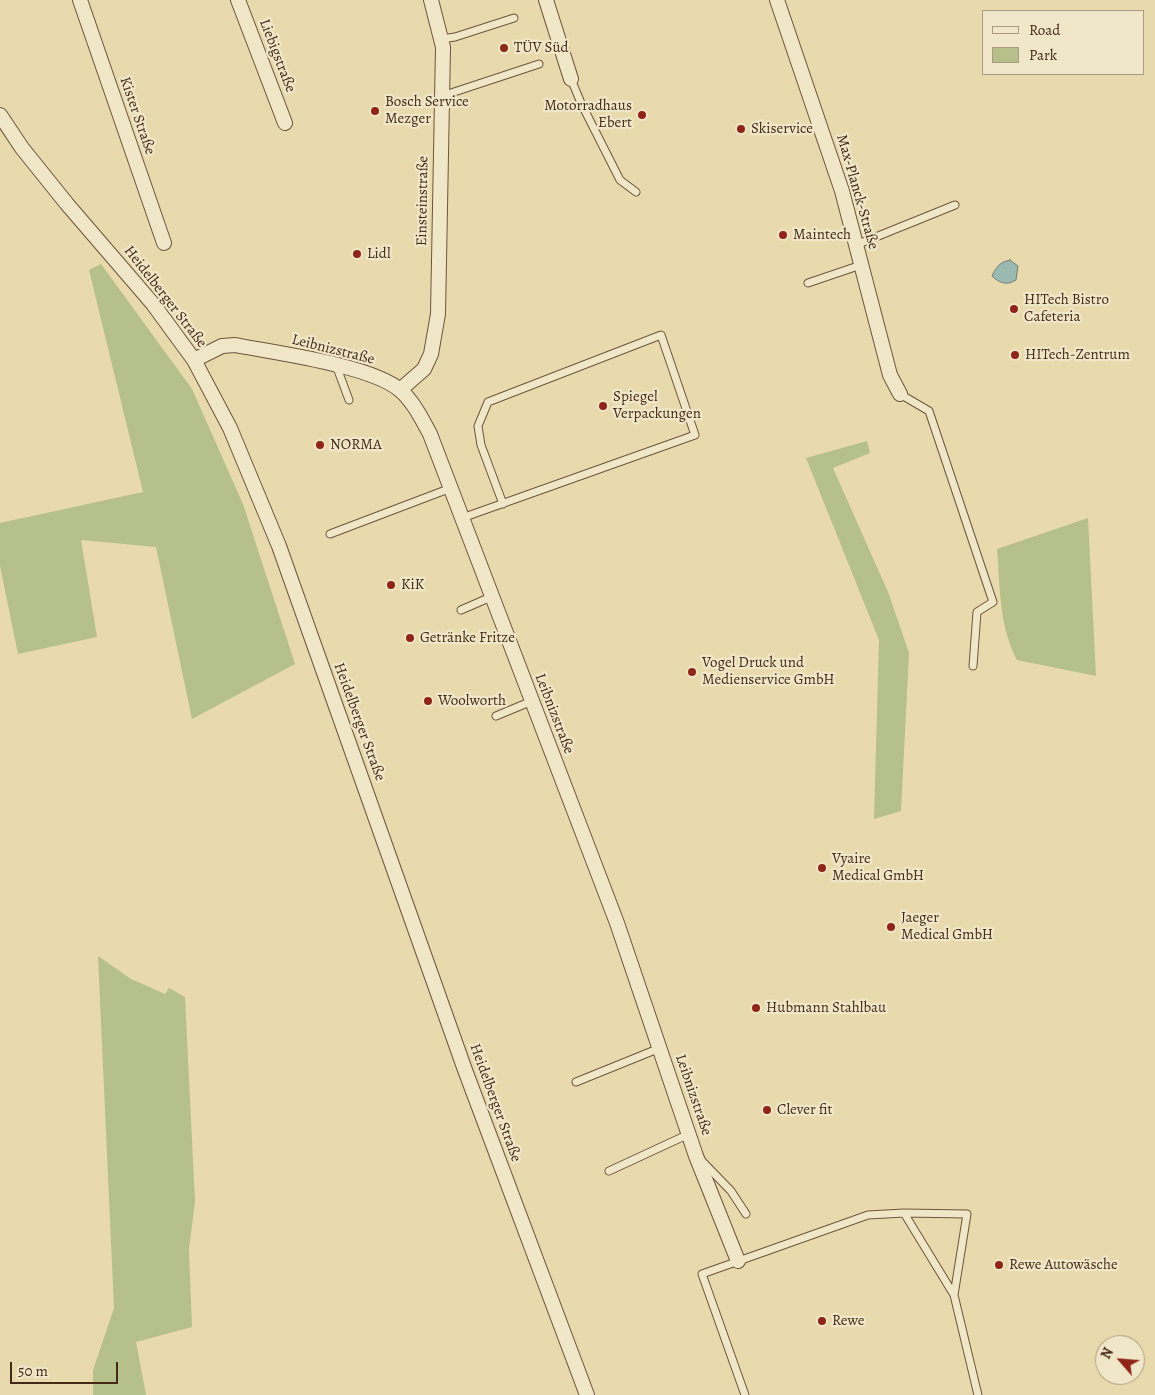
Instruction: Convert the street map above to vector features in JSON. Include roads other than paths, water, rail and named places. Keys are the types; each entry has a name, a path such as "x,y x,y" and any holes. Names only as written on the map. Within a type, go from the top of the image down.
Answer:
{"street":[{"name":"Kister Straße","path":"80,0 164,242"},
{"name":"Liebigstraße","path":"238,0 285,123"},
{"name":"Einsteinstraße","path":"400,390 424,369 431,354 438,314 443,47 431,0"},
{"path":"546,0 571,78"},
{"name":"Max-Planck-Straße","path":"777,0 842,191 890,375 900,394"},
{"name":"Heidelberger Straße","path":"0,115 22,148 153,304 194,360 230,428 279,546 465,1070 587,1395"},
{"name":"Leibnizstraße","path":"194,360 222,346 235,345 336,366 369,374 400,390 416,410 430,434 618,923 696,1156 738,1261"}],"lane":[{"path":"441,38 455,37 514,18"},
{"path":"442,96 539,64"},
{"path":"571,78 620,180 636,192"},
{"path":"856,245 955,205"},
{"path":"808,283 862,265"},
{"path":"462,518 503,504 695,435 661,335 488,402 478,426 481,445 503,504"},
{"path":"336,366 349,400"},
{"path":"900,394 929,411 993,602 977,612 973,666"},
{"path":"330,534 451,488"},
{"path":"461,610 491,596"},
{"path":"496,716 532,701"},
{"path":"576,1082 660,1048"},
{"path":"609,1171 689,1134"},
{"path":"696,1156 731,1190 746,1214"},
{"path":"904,1213 954,1295 978,1395"},
{"path":"745,1395 702,1274 868,1215 904,1213 967,1214 954,1295"}],"water":[{"path":"1010,260 1018,266 1016,280 1003,283 992,276 999,265"}],"place":[{"name":"TÜV Süd","path":"504,48"},
{"name":"Bosch Service Mezger","path":"375,111"},
{"name":"Motorradhaus Ebert","path":"642,115"},
{"name":"Skiservice","path":"741,129"},
{"name":"Maintech","path":"783,235"},
{"name":"Lidl","path":"357,254"},
{"name":"HITech Bistro Cafeteria","path":"1014,309"},
{"name":"HITech-Zentrum","path":"1015,355"},
{"name":"Spiegel Verpackungen","path":"603,406"},
{"name":"NORMA","path":"320,445"},
{"name":"KiK","path":"391,585"},
{"name":"Getränke Fritze","path":"410,638"},
{"name":"Vogel Druck und Medienservice GmbH","path":"692,672"},
{"name":"Woolworth","path":"428,701"},
{"name":"Vyaire Medical GmbH","path":"822,868"},
{"name":"Jaeger Medical GmbH","path":"891,927"},
{"name":"Hubmann Stahlbau","path":"756,1008"},
{"name":"Clever fit","path":"767,1110"},
{"name":"Rewe Autowäsche","path":"999,1265"},
{"name":"Rewe","path":"822,1321"}]}
